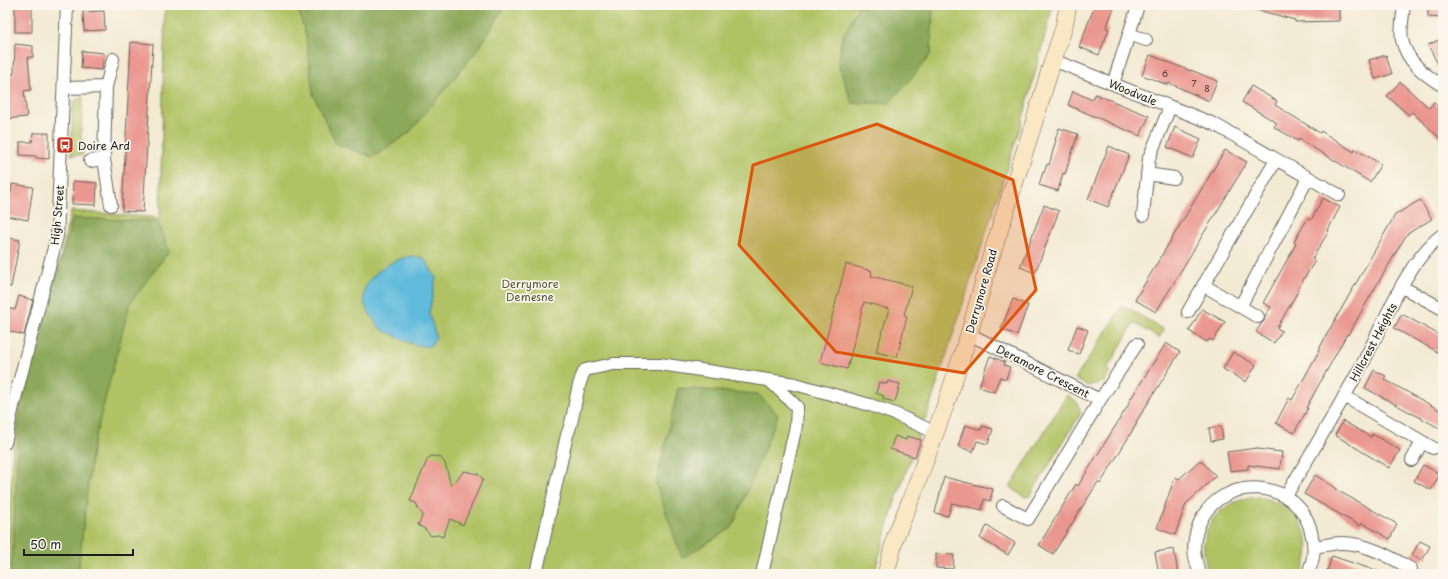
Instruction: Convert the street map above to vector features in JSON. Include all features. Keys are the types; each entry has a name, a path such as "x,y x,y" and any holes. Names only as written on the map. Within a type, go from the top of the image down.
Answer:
{"main road":[{"name":"Derrymore Road","path":"886,574 895,538 913,494 934,432 948,398 969,334 989,263 1064,27 1068,5"}],"street":[{"name":"High Street","path":"5,443 13,406 57,236 67,5"},
{"path":"1404,5 1402,39 1409,58 1421,71 1443,86"},
{"path":"1112,84 1137,10"},
{"path":"1129,34 1146,40"},
{"path":"111,205 104,159 106,87 113,59"},
{"name":"Woodvale","path":"1053,60 1214,124 1339,195"},
{"path":"64,88 106,87"},
{"path":"1142,215 1149,158 1170,107"},
{"path":"90,161 104,159"},
{"path":"1188,312 1276,160"},
{"path":"1147,174 1174,178"},
{"path":"1240,306 1308,178"},
{"name":"Hillcrest Heights","path":"1286,496 1364,360 1409,273 1428,247 1443,234"},
{"path":"1203,285 1258,317"},
{"path":"1402,287 1443,309"},
{"name":"Deramore Crescent","path":"969,334 1100,400 1137,344"},
{"path":"536,574 567,435 571,425 581,378 585,370 613,364 660,364 795,384 870,405 895,414 906,421 934,432"},
{"path":"762,574 795,431 797,407 770,381"},
{"path":"1344,396 1433,448"},
{"path":"1003,506 1028,519 1100,400"},
{"path":"1412,460 1422,442"},
{"path":"1200,574 1194,556 1195,536 1201,518 1213,502 1230,492 1248,487 1268,488 1286,496 1301,510 1311,527 1314,547 1311,567 1307,574"},
{"path":"1314,547 1342,543 1368,548 1392,557 1410,569"}],"highlighted area":[{"path":"877,124 1013,180 1036,290 964,373 836,352 739,245 753,165"}],"green space":[{"name":"Derrymore Demesne","path":"165,5 1053,5 1022,122 926,418 921,421 917,434 918,439 895,502 874,574 7,574 14,423 59,262 71,211 160,218"},
{"path":"297,5 506,5 479,48 409,133 373,157 336,144 313,94 306,37"},
{"path":"859,5 933,5 931,54 889,103 852,103 839,66 841,40"},
{"path":"83,97 81,133 83,155 71,155 73,102"},
{"path":"73,218 158,221 169,251 130,303 92,450 78,574 10,574 13,547 19,413"},
{"path":"1123,305 1164,330 1159,338 1134,323 1107,369 1110,373 1104,382 1087,386 1075,379"},
{"path":"678,388 758,394 778,415 732,528 682,558 656,484"},
{"path":"1067,395 1077,402 1081,413 1030,496 1025,497 1010,487"},
{"path":"1258,497 1283,506 1293,514 1301,524 1306,535 1308,547 1306,560 1301,574 1210,574 1205,560 1204,546 1206,533 1211,522 1219,512 1230,505 1243,500"}],"water":[{"path":"410,256 424,258 436,278 429,313 436,337 430,346 412,344 382,330 366,306 364,296 366,286 379,270 399,259"}],"building":[{"path":"15,5 32,5 32,32 15,32"},
{"path":"1095,5 1115,5 1106,28 1109,29 1099,55 1079,47"},
{"path":"1254,5 1339,5 1339,21 1295,22 1295,20 1254,9"},
{"path":"1428,5 1443,5 1443,18 1428,17"},
{"path":"104,11 105,30 84,31 83,12"},
{"path":"1443,38 1443,74 1428,45"},
{"path":"131,42 153,44 143,212 122,211"},
{"path":"15,44 33,46 33,57 28,57 31,90 24,91 27,117 5,119 5,75 14,74"},
{"path":"82,51 104,53 102,70 81,68"},
{"path":"1150,55 1217,81 1209,101 1169,83 1168,85 1142,75"},
{"path":"1386,55 1392,74 1375,79 1369,60"},
{"path":"1400,82 1429,108 1434,102 1443,111 1443,141 1412,112 1409,115 1387,96"},
{"path":"1251,86 1277,101 1275,105 1320,133 1321,131 1354,152 1355,149 1381,164 1370,182 1299,139 1298,141 1274,127 1277,123 1242,102"},
{"path":"1073,91 1092,100 1095,94 1149,116 1140,136 1068,105"},
{"path":"1175,127 1201,139 1193,158 1167,147"},
{"path":"1059,128 1078,134 1065,174 1063,173 1058,191 1039,185 1047,164 1049,165"},
{"path":"33,133 49,133 49,159 20,155 20,142 32,142"},
{"path":"1109,146 1129,155 1108,207 1088,199"},
{"path":"1225,150 1247,162 1156,312 1135,300"},
{"path":"73,181 97,183 96,205 72,204"},
{"path":"12,184 33,187 28,220 7,216"},
{"path":"1323,198 1340,207 1328,230 1329,231 1312,259 1315,261 1297,290 1298,291 1277,328 1282,331 1274,343 1256,332 1264,321 1265,316 1271,307 1263,303 1296,244 1294,242 1308,218 1311,220"},
{"path":"1420,200 1432,219 1407,234 1348,335 1347,334 1306,408 1308,408 1294,433 1276,423 1289,398 1292,400 1327,334 1395,215"},
{"path":"1044,205 1059,211 1035,273 1020,267"},
{"path":"5,237 20,240 11,287 5,287"},
{"path":"846,264 872,271 871,276 912,286 904,315 907,316 897,357 876,352 889,309 864,302 847,369 820,362"},
{"path":"19,296 33,300 24,335 5,330 5,307 15,310"},
{"path":"1013,299 1028,305 1017,335 1001,329"},
{"path":"1202,309 1225,322 1213,341 1209,339 1207,342 1189,331"},
{"path":"1402,314 1443,337 1443,355 1394,328"},
{"path":"1077,326 1088,330 1079,354 1068,350"},
{"path":"1166,343 1180,352 1136,422 1137,423 1100,484 1098,482 1053,554 1039,545 1076,484 1078,486"},
{"path":"1233,352 1256,365 1246,382 1223,369"},
{"path":"990,356 1005,362 1004,365 1010,367 1006,379 1000,377 994,392 979,387"},
{"path":"1374,370 1386,376 1384,379 1443,412 1443,430 1365,388"},
{"path":"888,381 900,384 895,402 883,399 884,396 876,393 879,382 887,384"},
{"path":"1343,421 1371,437 1372,434 1400,450 1389,468 1335,435"},
{"path":"965,425 981,430 982,426 993,429 988,444 977,441 973,452 958,446"},
{"path":"1221,426 1223,439 1211,441 1209,428"},
{"path":"895,436 906,440 907,436 921,440 915,457 890,449"},
{"path":"1257,448 1282,452 1280,469 1248,465 1248,469 1230,471 1227,452"},
{"path":"432,456 440,457 445,463 451,486 464,471 478,474 483,479 463,525 450,519 443,537 438,535 431,536 425,529 418,525 423,515 416,503 410,501 428,458"},
{"path":"1200,460 1216,476 1186,504 1175,535 1157,528 1175,477 1179,479"},
{"path":"1423,465 1440,474 1431,490 1414,481"},
{"path":"1315,475 1336,488 1335,489 1397,524 1390,539 1362,523 1360,526 1304,494"},
{"path":"944,477 993,489 990,501 984,499 982,510 952,503 948,516 935,513"},
{"path":"987,526 1015,543 1008,555 980,538"},
{"path":"1420,541 1430,546 1422,561 1412,555"},
{"path":"1174,549 1178,574 1159,574 1155,552"},
{"path":"936,554 954,555 953,569 936,568"},
{"path":"1332,556 1380,572 1380,574 1336,574 1327,571"}],"place":[{"name":"Doire Ard","path":"65,145"}]}
